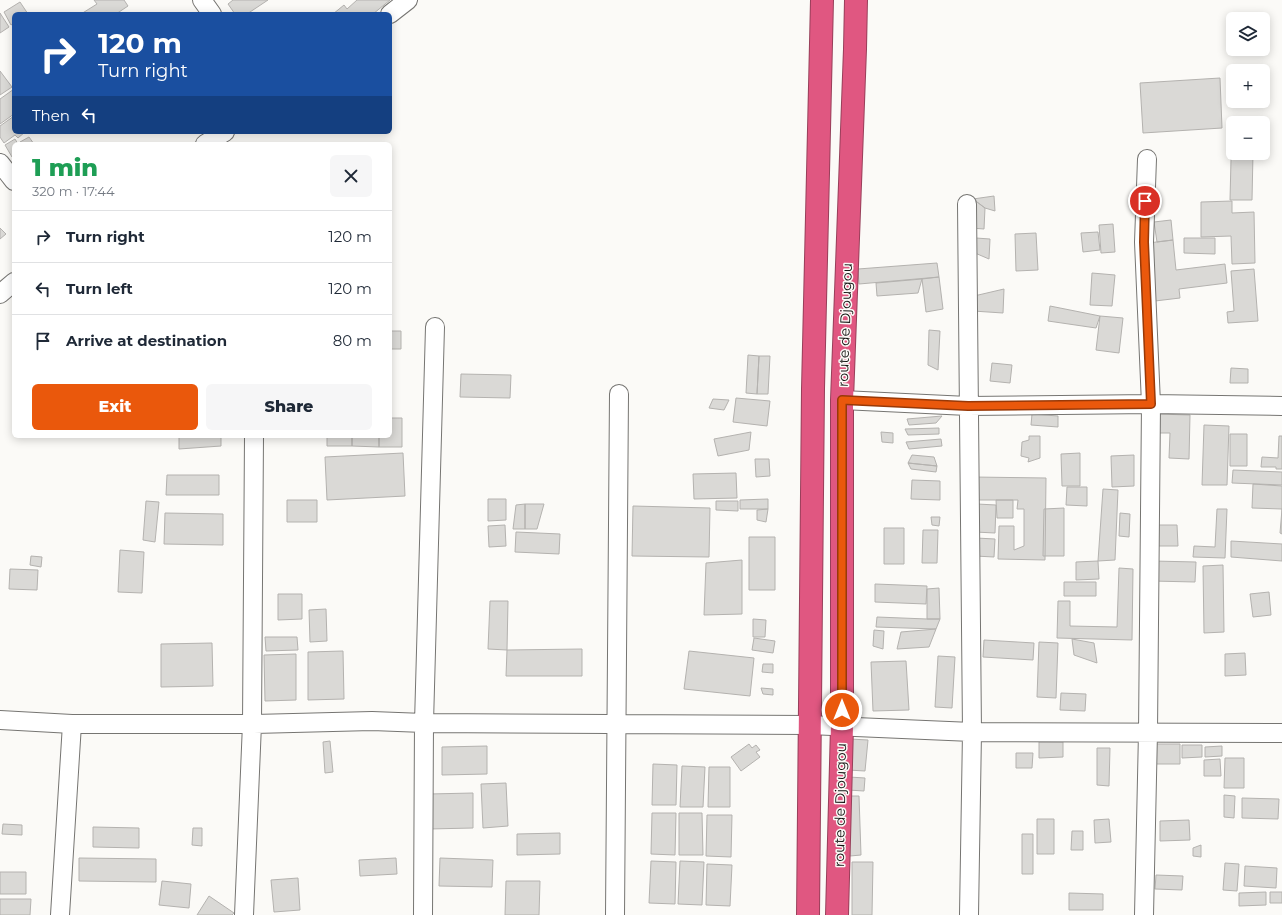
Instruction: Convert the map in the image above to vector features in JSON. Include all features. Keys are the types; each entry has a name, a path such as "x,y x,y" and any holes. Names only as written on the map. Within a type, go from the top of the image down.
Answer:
{"highway":[{"path":"808,915 813,389 822,0"},
{"name":"route de Djougou","path":"837,915 842,726 842,400 856,0"}],"street":[{"path":"202,0 211,12"},
{"path":"392,12 408,0"},
{"path":"208,142 222,134"},
{"path":"1144,915 1148,732 1151,404 1144,242 1147,159"},
{"path":"0,163 12,178"},
{"path":"967,204 972,732 969,915"},
{"path":"0,294 12,284"},
{"path":"423,915 424,723 435,327"},
{"path":"615,915 615,724 619,394"},
{"path":"842,400 968,406 1151,404 1282,406"},
{"path":"244,915 252,724 254,438"},
{"path":"0,720 72,724 252,724 372,721 424,723 809,725 972,732 1282,733"},
{"path":"60,915 72,724"}],"building":[{"path":"94,0 124,0 128,6 119,12 84,12 97,4"},
{"path":"233,0 268,0 250,12 234,12 228,4"},
{"path":"357,0 390,0 375,12 335,12 344,5 347,9"},
{"path":"20,2 27,12 12,12 11,25 4,12"},
{"path":"0,13 9,27 0,33"},
{"path":"0,71 12,87 0,95"},
{"path":"1220,78 1222,128 1143,133 1140,83"},
{"path":"12,90 12,115 0,124 0,99"},
{"path":"12,117 12,134 23,134 18,138 15,135 4,143 0,137 0,126"},
{"path":"29,137 33,142 20,142"},
{"path":"15,139 17,142 12,142 12,157 5,145"},
{"path":"1231,160 1253,160 1252,200 1230,200"},
{"path":"994,196 995,211 985,208 973,199"},
{"path":"973,199 985,208 984,229 971,228"},
{"path":"1232,201 1232,213 1254,212 1255,263 1232,264 1231,236 1201,237 1201,202"},
{"path":"1171,220 1173,240 1157,242 1154,222"},
{"path":"1113,224 1115,252 1101,253 1099,225"},
{"path":"0,228 6,234 0,239"},
{"path":"1098,232 1100,250 1083,252 1081,233"},
{"path":"1036,233 1038,270 1016,271 1015,234"},
{"path":"976,238 990,239 989,259 975,253"},
{"path":"1184,238 1215,238 1215,254 1184,253"},
{"path":"1173,240 1176,270 1225,264 1227,283 1179,289 1180,298 1155,301 1148,243"},
{"path":"937,263 939,277 859,284 858,269"},
{"path":"1254,269 1258,321 1228,323 1227,312 1234,311 1231,271"},
{"path":"1092,273 1115,275 1112,306 1090,305"},
{"path":"939,277 943,309 926,312 922,279"},
{"path":"922,279 918,293 877,296 876,283"},
{"path":"1004,289 1003,313 973,311 974,296"},
{"path":"1050,306 1100,316 1096,328 1048,321"},
{"path":"1100,316 1123,318 1119,353 1096,350"},
{"path":"929,330 940,331 938,370 928,365"},
{"path":"392,331 401,331 401,349 392,349"},
{"path":"748,355 759,356 757,394 746,393"},
{"path":"759,356 770,356 768,394 757,394"},
{"path":"992,363 1012,365 1010,383 990,381"},
{"path":"1231,368 1248,369 1248,383 1230,383"},
{"path":"461,374 511,375 510,398 460,397"},
{"path":"736,398 770,401 767,426 733,422"},
{"path":"713,399 729,400 724,410 709,408"},
{"path":"1032,414 1058,416 1058,427 1031,425"},
{"path":"1156,414 1190,415 1189,459 1169,458 1170,433 1155,433"},
{"path":"942,416 936,423 909,425 907,419"},
{"path":"392,418 402,418 402,447 379,447 379,438 392,438"},
{"path":"1204,425 1229,426 1227,485 1202,485"},
{"path":"939,428 939,434 908,435 905,429"},
{"path":"751,432 749,450 718,456 714,439"},
{"path":"881,432 893,433 893,443 882,442"},
{"path":"1230,434 1247,434 1247,466 1230,466"},
{"path":"1029,436 1040,436 1040,458 1028,462 1029,458 1021,456 1022,442 1029,440"},
{"path":"1279,436 1282,436 1282,469 1276,469 1276,467 1261,467 1262,457 1278,458"},
{"path":"179,438 221,438 221,446 179,449"},
{"path":"327,438 352,438 352,446 327,446"},
{"path":"352,438 379,438 379,447 352,446"},
{"path":"941,439 942,446 909,449 906,442"},
{"path":"403,453 405,496 327,500 325,457"},
{"path":"1080,453 1080,486 1062,486 1061,454"},
{"path":"912,455 934,457 937,466 908,463"},
{"path":"1134,455 1134,486 1112,487 1111,456"},
{"path":"755,459 769,459 770,476 756,477"},
{"path":"908,463 937,466 936,472 911,469"},
{"path":"1233,470 1282,472 1282,485 1232,483"},
{"path":"736,473 737,498 694,499 693,474"},
{"path":"167,475 219,475 219,495 166,495"},
{"path":"973,477 1046,478 1045,560 998,559 999,526 1014,526 1014,550 1024,546 1024,509 1017,509 1018,500 973,500"},
{"path":"912,480 940,481 940,500 911,499"},
{"path":"1253,484 1282,486 1282,509 1252,508"},
{"path":"1067,487 1087,487 1087,506 1066,505"},
{"path":"1103,489 1118,490 1115,560 1098,561"},
{"path":"488,499 506,499 506,520 488,521"},
{"path":"768,499 768,509 740,509 740,500"},
{"path":"287,500 317,500 317,522 287,522"},
{"path":"996,500 1013,500 1013,518 997,518"},
{"path":"146,501 159,502 155,542 143,540"},
{"path":"716,501 738,501 738,511 716,510"},
{"path":"525,504 525,529 513,529 516,505"},
{"path":"525,504 544,504 537,529 525,529"},
{"path":"977,504 996,505 995,533 975,532"},
{"path":"633,506 710,508 709,557 632,556"},
{"path":"1064,508 1064,556 1043,556 1044,509"},
{"path":"768,509 766,522 757,520 757,510"},
{"path":"1217,509 1227,509 1225,558 1193,557 1194,546 1215,547"},
{"path":"1282,509 1282,534 1280,533"},
{"path":"165,513 223,514 223,545 164,544"},
{"path":"1120,513 1130,514 1129,537 1119,536"},
{"path":"931,517 940,517 939,526 932,525"},
{"path":"505,525 506,546 489,547 488,526"},
{"path":"1153,525 1177,525 1178,546 1154,546"},
{"path":"884,528 904,528 904,564 884,564"},
{"path":"923,530 938,530 937,563 922,563"},
{"path":"516,532 560,534 559,554 515,552"},
{"path":"749,537 775,537 775,590 749,590"},
{"path":"976,538 995,539 994,557 975,556"},
{"path":"1231,541 1282,544 1282,561 1231,557"},
{"path":"120,550 144,552 142,593 118,592"},
{"path":"31,556 42,557 41,567 30,565"},
{"path":"742,560 742,614 704,615 706,563"},
{"path":"1098,561 1099,579 1076,580 1076,562"},
{"path":"1153,561 1196,562 1195,582 1152,581"},
{"path":"1223,565 1224,632 1204,633 1203,566"},
{"path":"1119,568 1133,569 1132,640 1057,638 1058,601 1070,601 1070,626 1117,627"},
{"path":"10,569 38,570 37,590 9,589"},
{"path":"1064,582 1096,582 1096,596 1064,596"},
{"path":"875,584 927,586 926,604 875,602"},
{"path":"939,588 940,619 927,619 927,589"},
{"path":"1269,592 1271,615 1253,617 1250,594"},
{"path":"278,594 302,594 302,619 278,620"},
{"path":"490,601 508,601 507,650 488,649"},
{"path":"326,609 327,641 310,642 309,610"},
{"path":"877,617 940,619 936,629 876,627"},
{"path":"753,619 766,620 765,637 753,637"},
{"path":"936,629 929,647 897,649 901,632"},
{"path":"874,630 884,631 883,649 873,646"},
{"path":"265,637 297,637 298,650 266,651"},
{"path":"754,638 775,641 773,653 752,650"},
{"path":"1072,639 1094,643 1097,663 1074,655"},
{"path":"984,640 1034,643 1033,660 983,657"},
{"path":"1039,642 1058,643 1056,698 1037,697"},
{"path":"212,643 213,686 161,687 161,644"},
{"path":"582,649 582,676 506,676 507,650"},
{"path":"343,651 344,699 308,700 308,652"},
{"path":"689,651 754,658 750,696 684,689"},
{"path":"1245,653 1246,675 1225,676 1225,654"},
{"path":"296,654 296,700 265,701 264,655"},
{"path":"938,656 955,657 952,708 935,707"},
{"path":"906,661 909,710 873,711 871,662"},
{"path":"763,664 773,664 773,673 762,672"},
{"path":"761,688 773,689 773,695 763,694"},
{"path":"1061,693 1086,694 1085,711 1060,710"},
{"path":"850,739 868,740 865,771 848,770"},
{"path":"330,741 333,772 325,773 323,742"},
{"path":"1039,742 1063,742 1063,757 1039,758"},
{"path":"749,744 752,748 756,745 760,750 756,752 760,757 741,771 731,757"},
{"path":"1150,744 1180,744 1180,764 1150,764"},
{"path":"1182,745 1202,745 1202,757 1182,758"},
{"path":"487,746 487,774 442,775 442,747"},
{"path":"1222,746 1222,756 1205,757 1205,747"},
{"path":"1097,748 1110,748 1109,786 1097,785"},
{"path":"1016,753 1033,753 1032,768 1016,768"},
{"path":"1225,758 1244,758 1244,788 1224,788"},
{"path":"1220,759 1221,776 1204,776 1204,760"},
{"path":"653,764 677,765 676,805 652,805"},
{"path":"682,766 705,767 703,807 680,807"},
{"path":"709,767 730,767 730,807 708,807"},
{"path":"849,777 865,778 864,791 848,790"},
{"path":"506,783 508,826 483,828 481,784"},
{"path":"473,793 473,828 429,829 429,794"},
{"path":"1224,795 1235,796 1234,818 1224,817"},
{"path":"846,796 859,796 861,855 850,856"},
{"path":"1242,798 1279,799 1278,819 1242,818"},
{"path":"652,813 676,813 675,855 651,854"},
{"path":"679,813 702,813 703,855 679,855"},
{"path":"707,815 732,815 731,857 706,856"},
{"path":"1037,819 1054,819 1054,854 1037,854"},
{"path":"1109,819 1111,842 1095,843 1094,820"},
{"path":"1189,820 1190,840 1160,841 1160,821"},
{"path":"3,824 22,825 22,835 2,834"},
{"path":"93,827 139,828 139,848 93,847"},
{"path":"193,828 202,828 202,846 192,845"},
{"path":"1072,831 1083,831 1083,850 1071,850"},
{"path":"560,833 560,854 517,855 517,834"},
{"path":"1022,834 1033,834 1033,874 1022,874"},
{"path":"1201,845 1201,857 1193,856 1193,848"},
{"path":"79,858 156,859 156,882 79,881"},
{"path":"396,858 397,874 360,876 359,860"},
{"path":"440,858 493,860 492,887 439,886"},
{"path":"651,861 676,862 675,904 649,903"},
{"path":"680,861 704,862 702,905 678,904"},
{"path":"852,862 873,862 872,915 852,915"},
{"path":"1225,863 1239,864 1237,891 1223,890"},
{"path":"707,864 732,865 730,906 706,905"},
{"path":"1245,866 1277,868 1276,888 1244,886"},
{"path":"0,872 26,872 26,894 0,894"},
{"path":"1156,875 1183,876 1182,890 1155,889"},
{"path":"298,878 300,910 274,912 271,880"},
{"path":"162,881 191,884 189,908 159,905"},
{"path":"506,881 540,881 539,915 505,915"},
{"path":"1266,892 1266,905 1239,906 1239,893"},
{"path":"1270,892 1282,892 1282,903 1270,903"},
{"path":"1069,893 1103,894 1103,910 1069,910"},
{"path":"209,896 234,913 232,915 197,915"},
{"path":"0,899 31,899 30,915 0,915"}],"route":[{"path":"842,710 842,400 968,406 1151,404 1144,242 1145,201"}]}
